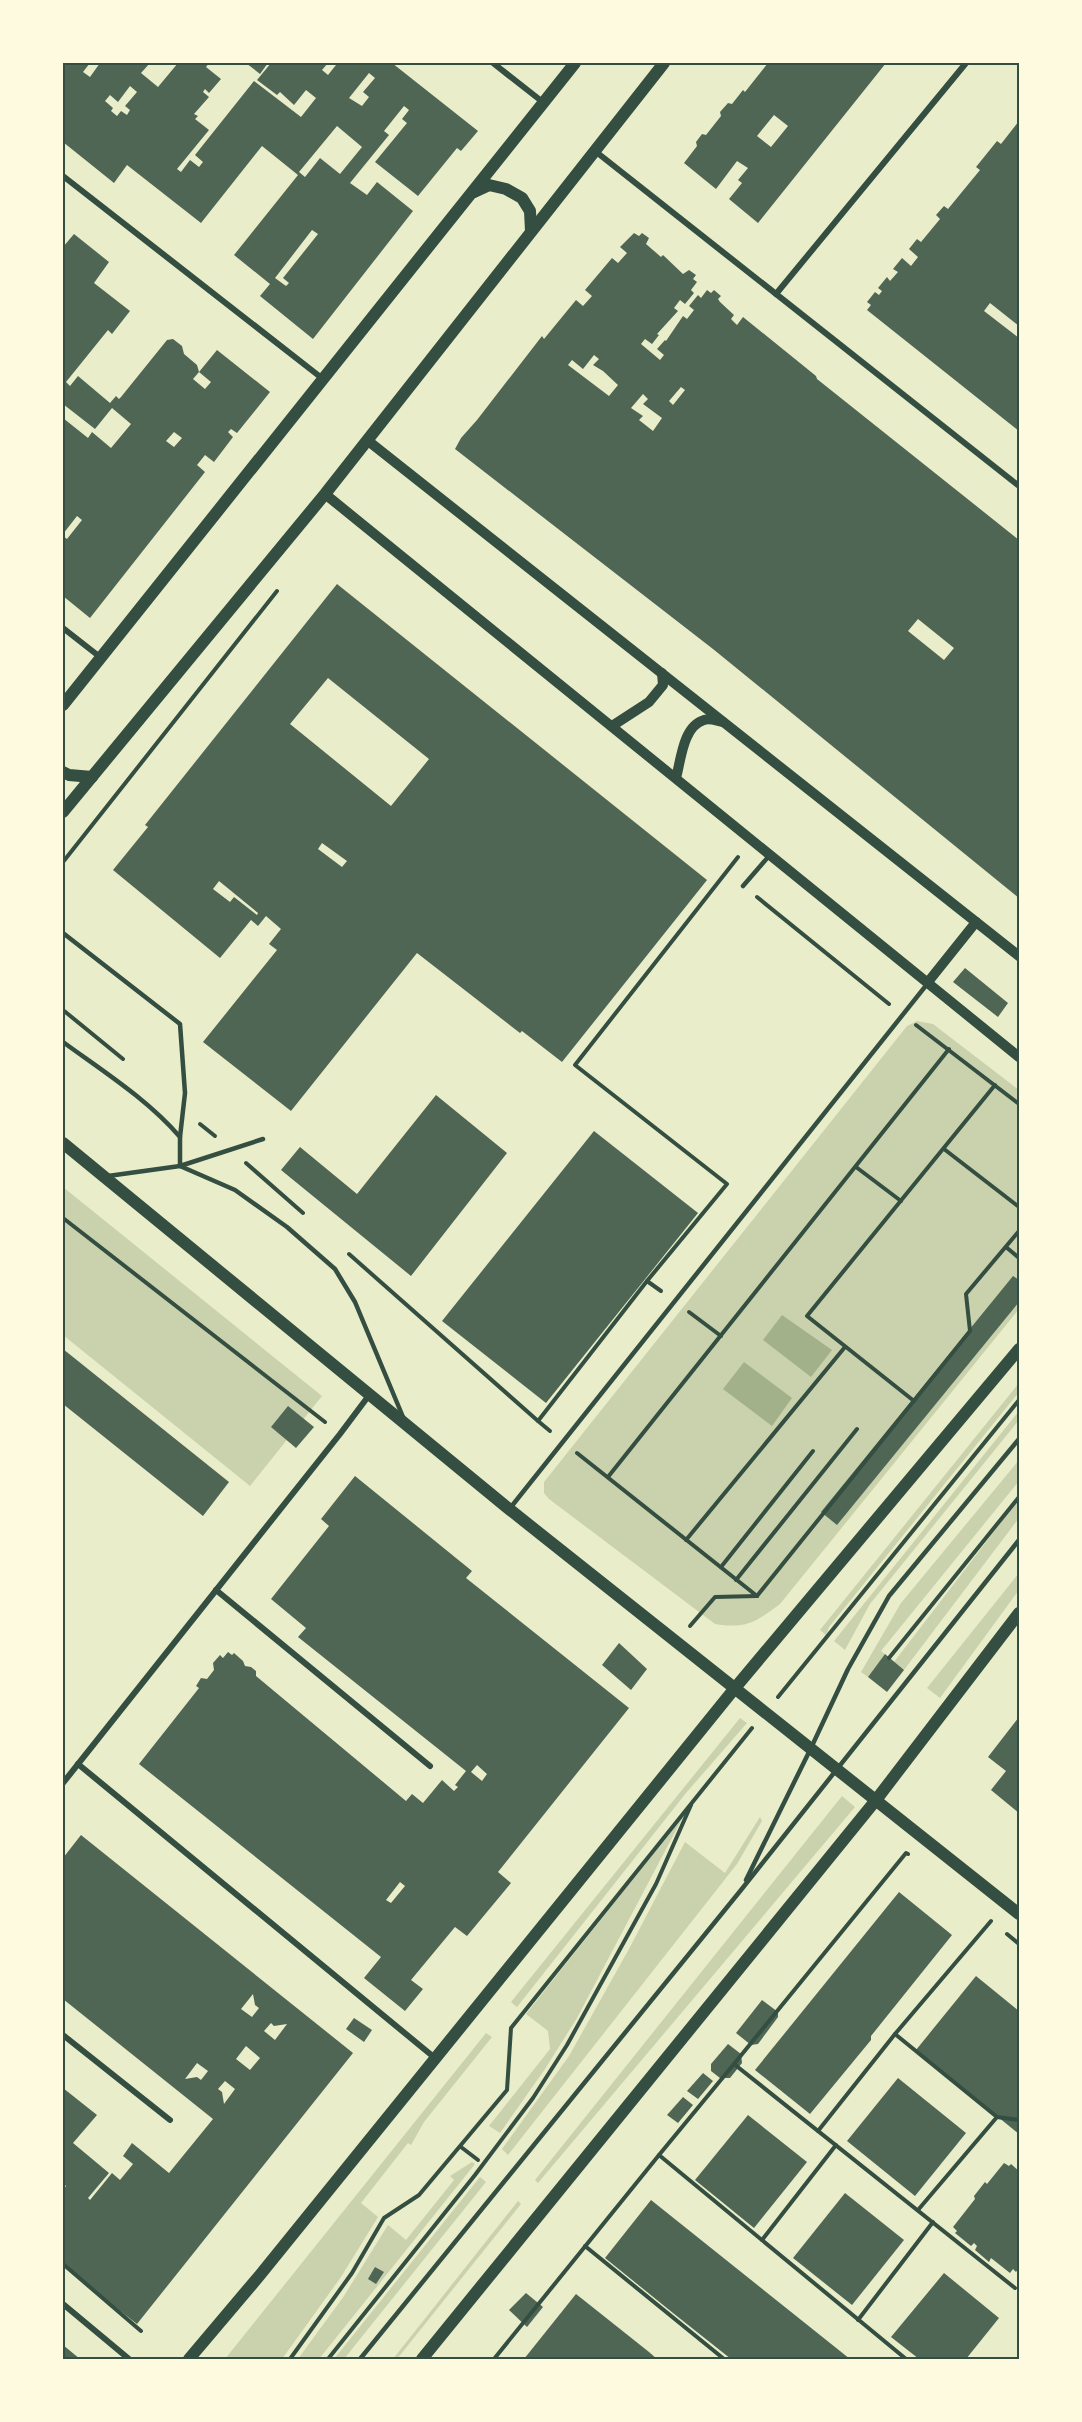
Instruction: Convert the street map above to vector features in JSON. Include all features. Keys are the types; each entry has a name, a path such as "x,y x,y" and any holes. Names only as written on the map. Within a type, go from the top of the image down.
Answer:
{"main road":[{"path":"63,705 575,63"},
{"path":"63,812 325,494 664,63"},
{"path":"471,193 489,185 506,189 522,198 530,211 531,231"},
{"path":"63,772 69,775 92,777"},
{"path":"63,1143 509,1509 1019,1914"},
{"path":"189,2359 735,1688 1019,1349"},
{"path":"422,2359 876,1800 1019,1613"}],"street":[{"path":"493,63 543,103"},
{"path":"776,294 966,63"},
{"path":"595,150 1019,486"},
{"path":"63,176 322,379"},
{"path":"367,440 1019,957"},
{"path":"325,494 1019,1057"},
{"path":"63,628 100,657"},
{"path":"612,726 649,702 663,685 662,673"},
{"path":"676,778 685,737 693,726 705,719 723,722"},
{"path":"928,982 976,922"},
{"path":"63,1783 370,1393"},
{"path":"216,1590 430,1766"},
{"path":"78,1764 435,2058"},
{"path":"63,2035 170,2120"},
{"path":"63,2304 129,2359"}],"lane":[{"path":"743,886 770,855"},
{"path":"63,933 180,1024 185,1093 180,1137 180,1166"},
{"path":"509,1509 928,982"},
{"path":"63,1042 154,1109 180,1137"},
{"path":"105,1177 180,1166 263,1139"},
{"path":"180,1166 235,1190 287,1227 335,1269 356,1302 404,1421"},
{"path":"741,1890 848,1669 889,1596 1019,1439"},
{"path":"360,2359 741,1890 1019,1540"}],"path":[{"path":"63,862 280,587"},
{"path":"344,1250 538,1421 647,1281 727,1184 575,1065 739,856"},
{"path":"743,886 1019,1104"},
{"path":"757,1596 608,1477 949,1050"},
{"path":"914,1401 807,1316 995,1085"},
{"path":"230,1149 309,1219"},
{"path":"944,1149 1019,1207"},
{"path":"856,1167 901,1201"},
{"path":"63,1218 340,1434"},
{"path":"677,1641 715,1597 757,1596 970,1332 966,1294 1019,1231"},
{"path":"1006,1247 1019,1258"},
{"path":"686,1540 845,1347"},
{"path":"290,2359 352,2273 384,2218 419,2195 507,2090 511,2028 753,1727 761,1709 827,1638 1019,1400"},
{"path":"736,1580 856,1429"},
{"path":"721,1567 813,1451"},
{"path":"889,1658 1019,1497"},
{"path":"328,2359 475,2175 533,2098 567,2045 656,1884 694,1798"},
{"path":"494,2359 906,1853"},
{"path":"819,2131 895,2034 991,1921"},
{"path":"895,2034 997,2117 1019,2120"},
{"path":"734,2064 1015,2288"},
{"path":"918,2210 997,2117"},
{"path":"762,2240 836,2145"},
{"path":"461,2147 478,2160"},
{"path":"658,2155 906,2359"},
{"path":"858,2320 933,2222"},
{"path":"585,2246 724,2359"},
{"path":"63,2264 141,2331"}],"shaded area":[{"path":"917,1021 933,1024 1019,1090 1019,1309 780,1604 750,1623 735,1626 715,1624 549,1499 544,1493 544,1482 907,1026"},
{"path":"63,1187 322,1396 250,1486 63,1335"},
{"path":"782,1315 832,1350 811,1377 763,1340"},
{"path":"744,1362 792,1398 772,1426 723,1389"},
{"path":"1019,1383 1019,1392 829,1627 826,1635 820,1630"},
{"path":"1019,1411 1019,1420 870,1604 845,1650 834,1641"},
{"path":"1019,1460 1019,1481 881,1651 885,1654 868,1677 861,1672 901,1603"},
{"path":"1019,1499 1019,1518 904,1670 894,1662"},
{"path":"1019,1573 1019,1590 940,1698 927,1688"},
{"path":"740,1718 747,1723 686,1793 517,2007 511,2002"},
{"path":"842,1796 855,1807 538,2183 535,2180"},
{"path":"684,1815 577,2018 500,2133 489,2126 550,2049 548,2031 526,2014"},
{"path":"760,1817 762,1821 737,1864 508,2155 502,2149 569,2056 685,1842 725,1873"},
{"path":"486,2033 492,2037 424,2122 411,2145 408,2143 361,2203 378,2217 341,2277 282,2359 225,2359"},
{"path":"472,2162 475,2164 319,2359 298,2359 344,2296 388,2225 406,2240 454,2180 450,2176"},
{"path":"480,2177 486,2182 344,2359 334,2359"},
{"path":"518,2201 521,2204 397,2359 393,2359"}],"building":[{"path":"63,63 90,63 83,72 90,77 100,63 150,63 141,73 158,87 178,63 209,63 206,67 221,79 209,93 205,89 203,92 209,97 194,114 198,116 195,119 209,130 177,169 181,172 190,160 199,167 203,162 195,155 254,81 301,117 316,98 306,90 294,105 280,92 277,95 257,80 271,63 328,63 322,70 328,75 336,65 333,63 392,63 478,131 461,151 457,148 418,196 375,162 407,123 402,119 409,110 404,106 384,131 389,135 350,183 367,195 377,182 413,211 313,339 260,296 270,284 234,255 298,175 262,146 201,223 127,165 114,183 63,142","holes":["369,73 375,78 363,92 369,97 362,106 349,98","130,86 137,92 125,106 130,110 127,115 121,111 117,116 111,111 113,108 105,101 110,95 118,102","337,126 362,147 340,174 320,158 305,177 299,172","312,230 318,234 283,278 289,283 286,286 275,278"]},
{"path":"246,63 268,63 260,74"},
{"path":"768,63 886,63 758,223 729,199 742,183 738,180 748,168 737,161 716,189 684,163 697,146 696,142 702,134 706,135 721,116 720,112 728,103 732,104 743,90 745,92","holes":["774,115 788,126 771,147 757,136"]},
{"path":"1019,121 1019,326 990,303 984,311 1019,338 1019,431 867,310 871,305 867,302 875,292 879,295 882,291 878,288 887,277 890,281 898,272 893,269 902,258 911,266 918,257 909,249 917,239 921,242 940,219 936,215 944,206 948,209 980,170 976,167 997,141 1001,144"},
{"path":"634,233 639,236 642,233 649,238 646,244 661,257 663,255 683,274 689,270 696,275 693,279 697,282 691,290 694,293 685,304 680,300 674,308 678,311 657,334 659,335 652,344 645,339 641,344 660,360 664,355 657,349 666,341 683,316 687,319 694,310 689,306 698,295 701,298 707,290 711,293 714,290 721,296 718,299 720,302 734,315 731,319 737,325 743,317 1019,540 1019,898 713,649 455,449 461,438 542,336 544,339 576,300 583,306 592,296 585,290 612,258 618,263 627,253 620,247","holes":["594,355 599,359 593,365 618,385 609,396 568,365 572,360 583,369","681,387 685,390 673,405 669,401","643,394 648,399 643,404 662,418 653,431 639,420 643,416 631,408","918,619 954,648 944,660 908,631"]},
{"path":"74,234 109,262 94,283 130,311 112,334 108,330 66,382 70,386 78,376 110,403 116,396 119,399 167,340 173,339 182,346 184,354 197,365 199,372 217,350 270,392 237,433 231,429 228,432 233,437 214,462 205,455 197,465 205,472 90,618 63,596 63,536 67,539 82,520 77,516 63,534 63,418 88,438 92,432 111,448 131,424 112,408 95,429 63,404 63,247","holes":["199,372 211,382 205,389 193,379","174,432 182,438 174,447 166,441"]},
{"path":"337,584 707,880 562,1062 522,1031 520,1033 417,953 291,1111 203,1042 277,950 269,944 281,929 266,916 258,926 251,920 220,958 113,870 148,827 145,825","holes":["328,678 429,759 391,806 290,724","322,843 347,861 342,867 318,849","219,881 258,913 257,915 234,897 230,902 213,889"]},
{"path":"965,968 1008,1003 998,1017 953,982"},
{"path":"436,1095 507,1153 411,1276 281,1170 300,1147 357,1194"},
{"path":"594,1131 698,1213 546,1403 442,1321"},
{"path":"1013,1276 1019,1280 1019,1302 837,1525 821,1512"},
{"path":"63,1349 229,1482 203,1516 63,1404"},
{"path":"288,1406 314,1427 296,1448 271,1427"},
{"path":"355,1476 472,1571 466,1578 629,1708 498,1872 511,1883 467,1936 455,1927 411,1980 423,1989 405,2011 364,1978 381,1957 139,1764 199,1688 196,1686 201,1678 207,1679 214,1670 213,1663 220,1655 223,1658 228,1652 232,1655 234,1653 245,1666 256,1671 256,1676 406,1801 412,1794 423,1803 442,1780 454,1791 458,1787 455,1785 466,1771 298,1637 306,1628 271,1599 329,1526 321,1519","holes":["477,1765 487,1774 482,1781 471,1772","400,1882 405,1886 391,1903 386,1900"]},
{"path":"619,1643 647,1669 631,1690 602,1665"},
{"path":"885,1654 904,1670 887,1692 868,1677"},
{"path":"1019,1717 1019,1813 991,1790 1006,1771 988,1757"},
{"path":"81,1835 353,2053 137,2324 63,2266 63,2190 66,2186 63,2183 63,2088 97,2115 73,2143 109,2173 88,2198 90,2200 112,2173 120,2180 133,2164 123,2156 132,2143 169,2173 213,2119 63,1999 63,1858","holes":["253,1994 255,2005 259,2008 252,2017 241,2009","271,2023 274,2026 287,2024 275,2040 264,2031","246,2046 260,2058 250,2070 236,2059","197,2063 208,2071 201,2080 197,2077 185,2079","225,2081 235,2089 224,2104 222,2092 218,2089"]},
{"path":"899,1892 952,1935 810,2114 755,2070"},
{"path":"976,1976 1019,2011 1019,2134 916,2050"},
{"path":"762,2000 778,2012 778,2017 758,2044 751,2045 736,2033"},
{"path":"354,2018 372,2030 364,2042 346,2029"},
{"path":"728,2044 741,2054 742,2063 730,2078 720,2078 711,2071 711,2064"},
{"path":"703,2073 713,2081 698,2099 687,2091"},
{"path":"898,2078 966,2133 915,2196 847,2141"},
{"path":"683,2097 693,2105 678,2123 667,2115"},
{"path":"748,2115 807,2162 754,2228 695,2180"},
{"path":"1004,2163 1009,2166 1011,2164 1019,2171 1019,2268 1016,2272 1013,2269 1010,2273 991,2258 989,2262 975,2250 977,2246 974,2243 971,2246 955,2233 957,2231 953,2227 985,2182 987,2184"},
{"path":"845,2193 904,2240 852,2305 793,2258"},
{"path":"651,2200 850,2359 731,2359 673,2313 605,2258"},
{"path":"375,2267 384,2272 376,2284 368,2279"},
{"path":"944,2273 999,2318 966,2359 919,2359 891,2337"},
{"path":"526,2293 543,2307 527,2327 509,2310"},
{"path":"576,2294 649,2352 657,2359 524,2359"},
{"path":"63,2345 80,2359 63,2359"}]}
